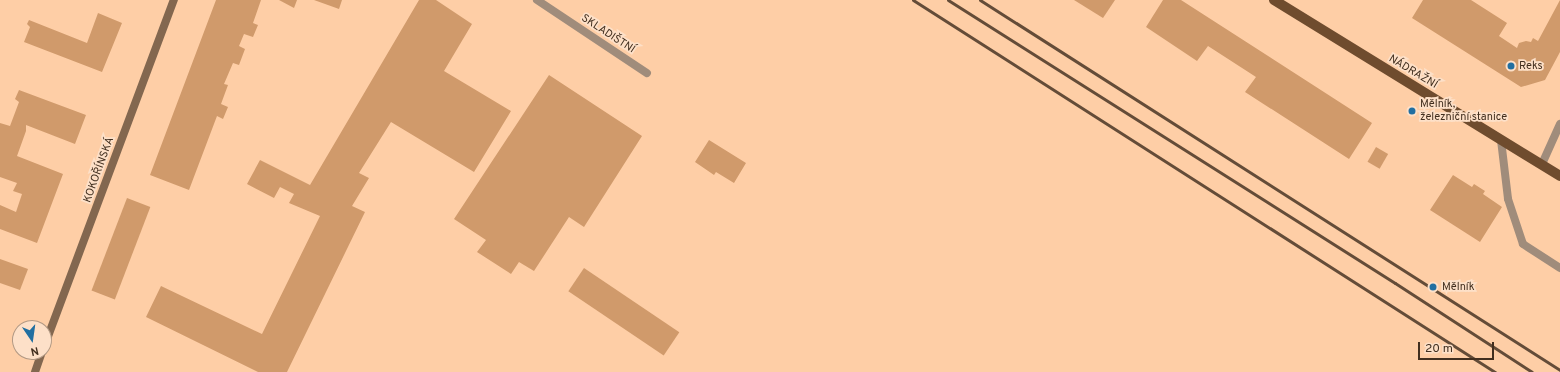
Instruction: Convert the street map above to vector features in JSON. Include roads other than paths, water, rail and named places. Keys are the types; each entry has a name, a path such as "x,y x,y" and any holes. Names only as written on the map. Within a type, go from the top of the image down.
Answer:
{"main road":[{"name":"KOKOŘÍNSKÁ","path":"52,326 174,0"},
{"name":"NÁDRAŽNÍ","path":"1274,0 1560,176"},
{"path":"35,372 39,360"}],"street":[{"name":"SKLADIŠTNÍ","path":"537,0 647,73"},
{"path":"1542,164 1560,124"},
{"path":"1501,140 1508,198 1523,244 1560,268"}],"railway":[{"path":"913,0 1495,372"},
{"path":"948,0 1395,283 1532,372"},
{"path":"980,0 1560,370"}],"place":[{"name":"Reks","path":"1511,66"},
{"name":"Mělník, železniční stanice","path":"1412,111"},
{"name":"Mělník","path":"1433,287"}]}
